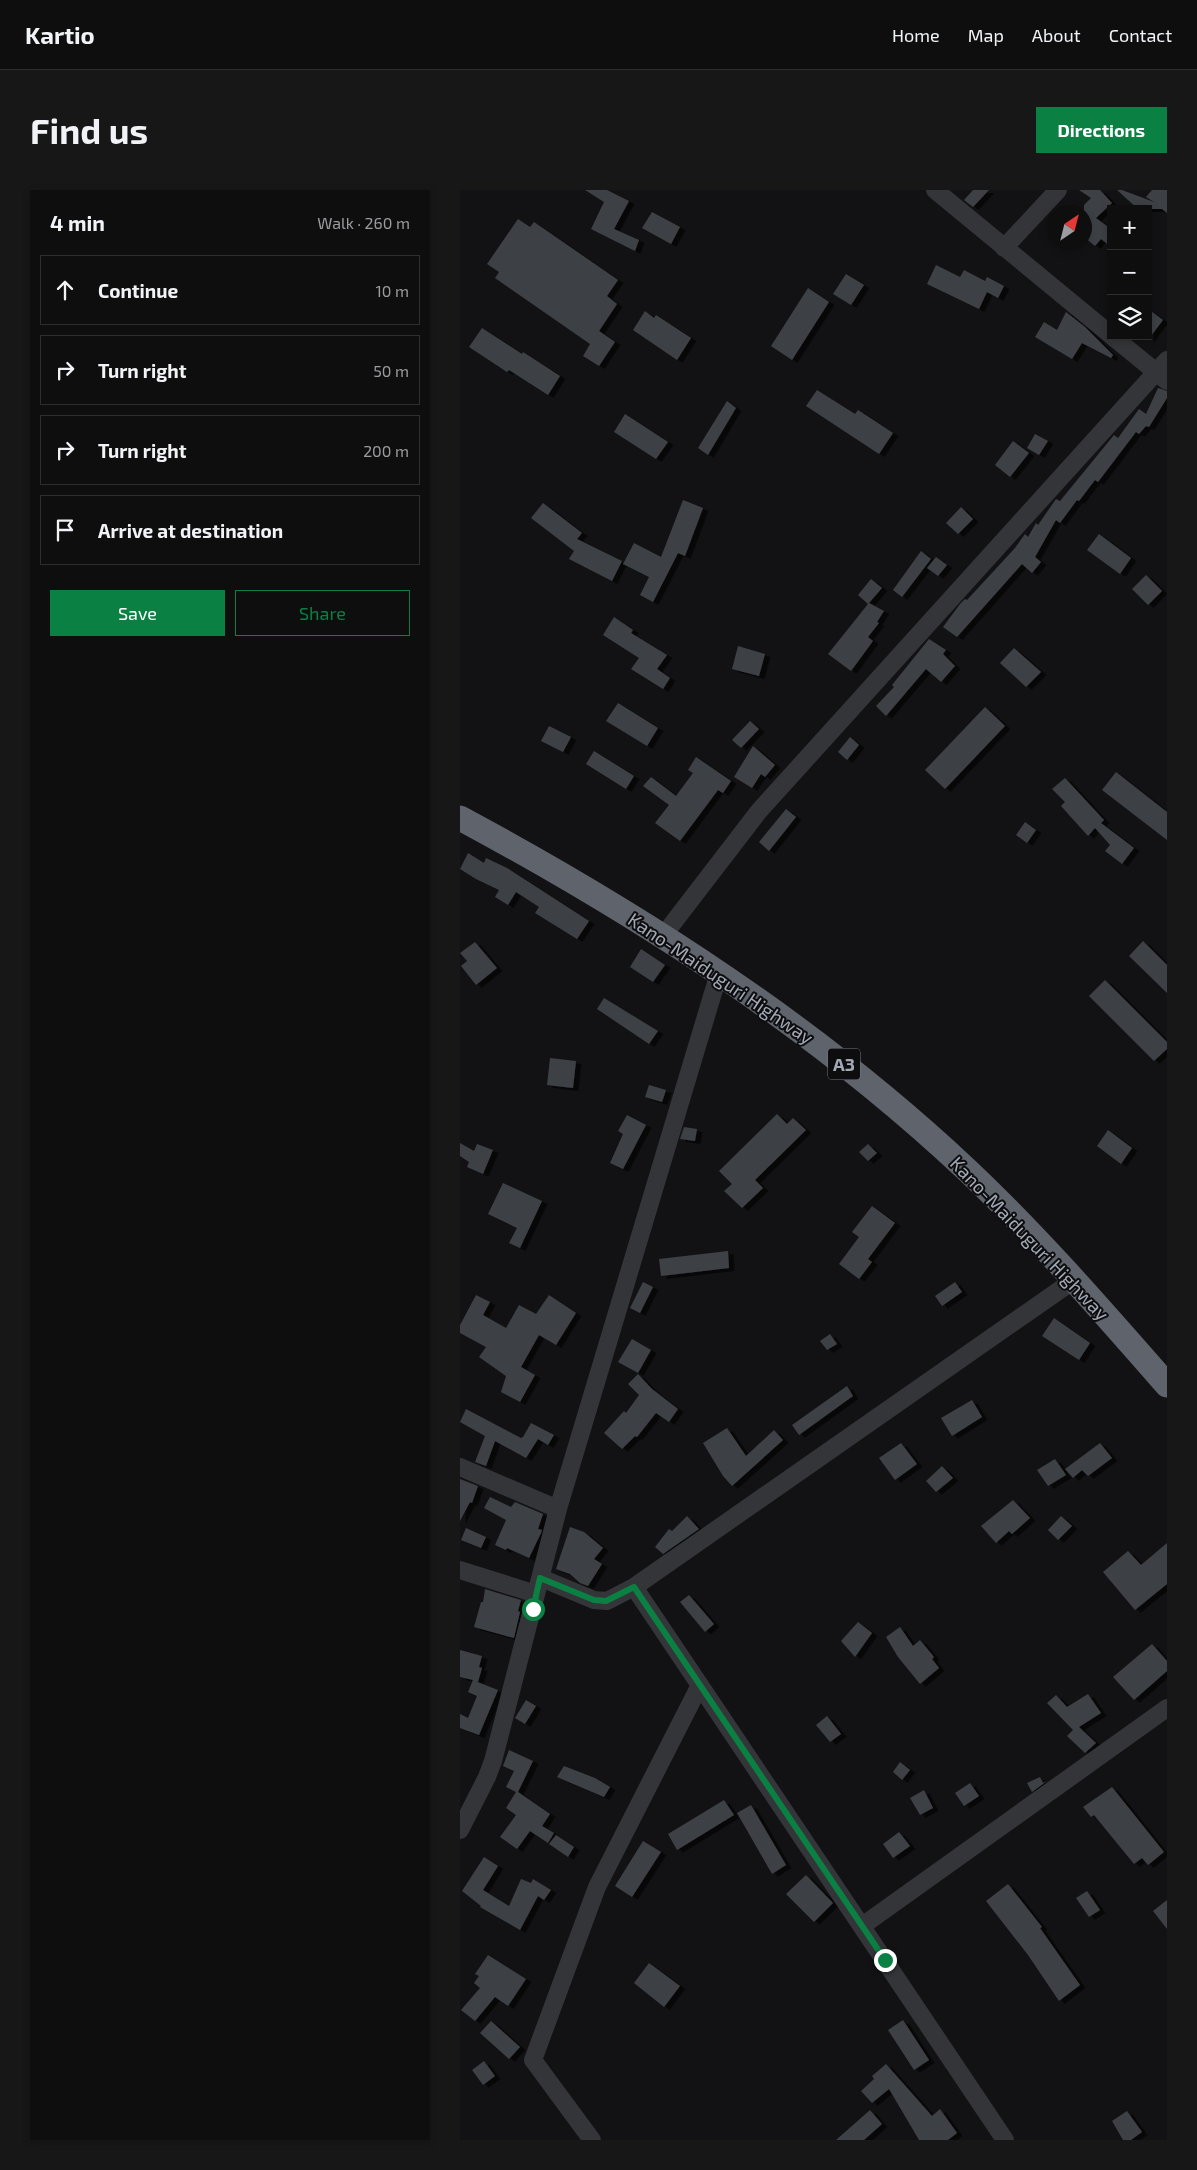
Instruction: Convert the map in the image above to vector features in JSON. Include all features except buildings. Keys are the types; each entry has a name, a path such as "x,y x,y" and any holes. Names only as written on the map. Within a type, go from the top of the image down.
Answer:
{"highway":[{"name":"Kano-Maiduguri Highway","path":"460,818 572,879 663,936 719,973 824,1049 896,1106 968,1171 1164,1374"}],"street":[{"path":"935,190 1107,333"},
{"path":"1004,248 1058,190"},
{"path":"663,936 759,811 1163,371 1117,340"},
{"path":"460,1830 493,1761 558,1510 719,973"},
{"path":"460,1570 594,1600 606,1601 634,1587 1074,1280"},
{"path":"460,1468 558,1510"},
{"path":"634,1587 1005,2140"},
{"path":"592,2140 533,2060 597,1887 700,1685"},
{"path":"862,1926 1167,1708"}],"route":[{"path":"533,1609 540,1578 594,1600 606,1601 634,1587 885,1960"}]}
